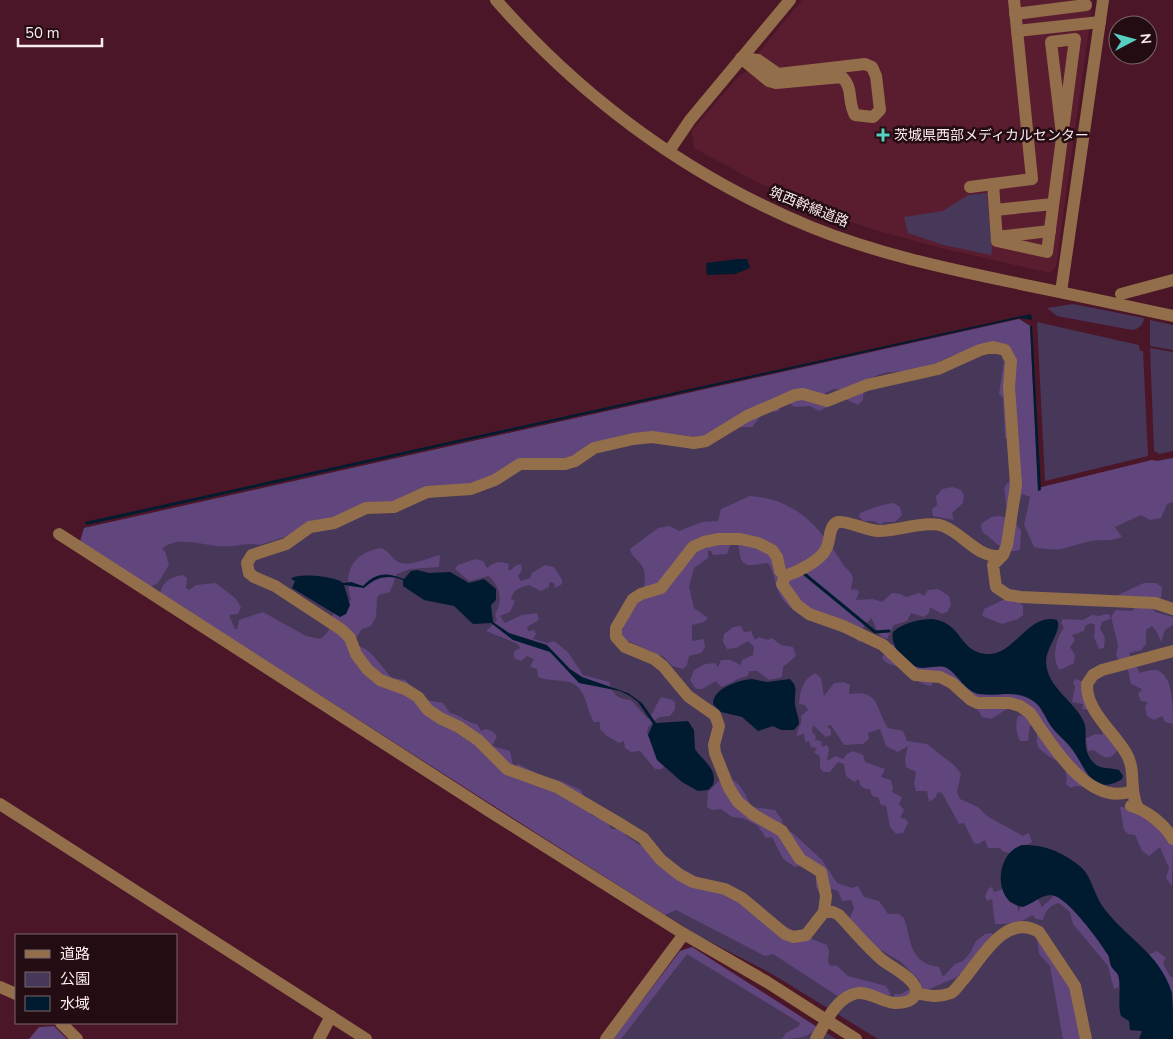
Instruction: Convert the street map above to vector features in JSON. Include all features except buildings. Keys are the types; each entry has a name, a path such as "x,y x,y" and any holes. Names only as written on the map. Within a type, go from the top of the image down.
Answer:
{"street":[{"name":"筑西幹線道路","path":"496,0 564,72 606,108 708,176 812,228 878,250 960,271 1173,316"},
{"path":"669,151 690,120 790,0"},
{"path":"970,187 1032,179 1014,0"},
{"path":"1062,292 1103,0"},
{"path":"1016,14 1086,5"},
{"path":"1017,31 1100,22"},
{"path":"993,184 997,241 1047,252 1075,39 1051,42 1062,134"},
{"path":"741,58 758,60 778,74 865,64 872,67 876,76 880,110 874,117 854,115 849,84 842,77 776,83 769,81 741,58"},
{"path":"995,210 1053,204"},
{"path":"997,237 1050,231"},
{"path":"1121,294 1173,280"},
{"path":"830,912 806,935 793,937 785,934 742,898 725,888 693,882 680,876 661,860 643,838 557,787 507,769 478,740 428,710 418,697 405,689 380,680 367,669 356,654 350,638 342,630 275,586 254,577 247,568 249,558 252,555 286,544 310,527 334,523 366,508 394,508 427,492 471,489 495,480 520,464 565,464 575,461 594,448 633,439 652,438 699,443 715,436 747,416 795,395 803,394 827,401 867,384 938,369 993,347 1005,350 1011,362 1009,387 1016,485 1007,546 994,559 996,587 1007,595 1021,597 1155,603 1173,609"},
{"path":"782,577 819,557 826,549 834,523 842,521 868,530 880,531 926,525 943,526 973,548 994,559"},
{"path":"59,534 684,934 768,982 856,1039"},
{"path":"816,1039 840,1003 849,995 865,994 893,1003 913,998 916,993 916,987 909,978 882,960 830,912 821,872 800,859 782,831 745,809 729,788 715,753 714,745 719,726 715,715 688,696 663,666 654,659 625,647 618,640 616,628 633,599 661,588 693,547 718,539 740,539 758,543 772,550 777,557 782,577 797,605 809,614 843,626 883,645 915,675 940,677 952,683 977,703 1010,703 1030,712 1062,756 1086,782 1099,789 1126,792 1138,808 1168,830 1173,839"},
{"path":"1126,792 1132,763 1089,700 1087,684 1093,675 1102,670 1173,651"},
{"path":"0,804 366,1039"},
{"path":"916,993 934,997 953,992 1003,933 1023,927 1031,928 1038,932 1076,986 1086,1039"},
{"path":"606,1039 684,934"},
{"path":"0,987 15,994"},
{"path":"319,1039 331,1016"},
{"path":"62,1024 77,1039"}],"shaded area":[{"name":"茨城県西部メディカルセンター","path":"802,0 1093,0 1056,267 1050,273 941,248 875,230 815,209 755,181 694,148 692,130 739,76 752,68 758,60 758,53"},
{"path":"1019,319 1030,326 1038,488 1152,460 1173,458 1173,502 1167,504 1161,518 1150,520 1141,515 1115,527 1122,537 1114,539 1091,541 1058,549 1034,547 1024,525 1030,497 1022,494 1020,502 1006,506 1004,488 1018,476 1016,445 1005,438 1003,398 999,394 1006,348 965,352 923,370 880,374 871,379 866,387 863,400 858,405 847,400 843,390 834,389 825,393 829,403 827,407 819,411 810,406 794,407 788,402 780,406 779,411 774,412 771,409 764,412 752,427 738,427 696,437 674,434 558,459 466,484 416,494 260,545 222,546 188,542 174,543 162,549 165,551 169,565 158,583 150,587 80,542 84,528"},
{"path":"953,487 961,490 964,495 963,503 952,513 954,520 933,516 932,509 937,505 936,496 942,489"},
{"path":"750,496 767,498 794,509 817,528 844,566 852,574 851,590 856,589 859,592 856,600 873,599 882,602 892,593 901,594 906,597 919,593 924,596 928,590 938,589 949,596 951,605 947,612 942,614 930,607 929,613 924,617 911,613 907,621 894,625 887,639 878,633 871,618 863,628 865,641 859,642 853,636 812,621 794,611 780,595 768,563 747,565 740,556 738,545 731,543 727,554 713,555 711,551 708,551 708,558 694,568 689,587 694,608 708,618 704,622 692,625 692,641 704,639 705,648 701,653 689,656 687,665 683,669 672,666 664,657 619,637 635,603 642,599 645,582 644,570 630,549 658,528 670,526 679,531 702,522 718,521 721,509"},
{"path":"894,503 900,507 902,515 895,522 884,522 881,525 874,521 864,521 859,517 860,513 864,511"},
{"path":"999,516 1016,520 1017,526 1021,530 1020,550 1009,551 1004,549 982,532 981,524 991,517"},
{"path":"381,548 397,561 406,564 440,555 439,567 410,569 397,574 390,592 379,595 377,598 376,617 371,626 362,629 355,640 358,646 368,651 392,678 405,680 425,700 443,703 450,713 477,724 481,731 486,729 492,731 497,736 492,746 510,751 513,765 516,766 518,764 544,777 561,781 581,790 591,815 608,822 611,829 627,831 625,835 674,867 683,869 796,932 810,935 812,939 827,945 829,951 828,962 831,966 836,965 848,976 886,986 891,995 839,997 773,954 765,956 676,910 665,915 160,593 168,580 183,575 187,578 186,588 189,590 196,585 216,583 236,599 241,607 238,614 229,615 235,629 237,629 239,620 263,612 306,636 320,639 329,630 331,617 341,605 351,600 348,581 352,565 363,554"},
{"path":"475,559 483,561 487,568 495,563 503,563 509,564 508,570 511,570 521,564 522,570 518,576 521,581 530,578 532,573 545,565 554,567 562,580 562,584 555,588 554,583 549,582 549,587 541,591 529,585 518,589 512,596 511,599 515,601 510,612 500,616 505,623 522,615 537,613 539,620 527,627 528,631 534,630 536,634 533,639 548,643 554,641 568,652 583,675 609,682 617,696 622,699 631,700 648,719 661,697 675,702 675,710 670,716 659,717 648,727 647,734 667,762 662,769 655,769 640,751 631,752 625,748 624,741 619,743 607,736 600,729 600,722 594,722 583,694 575,685 569,682 538,677 537,669 530,667 534,659 527,656 521,661 514,658 514,651 520,648 518,644 486,631 497,620 495,615 500,599 496,585 489,576 469,581 455,569 458,565"},
{"path":"1144,583 1156,583 1162,587 1161,598 1155,601 1153,608 1155,612 1173,617 1173,625 1165,630 1161,642 1152,626 1146,630 1146,644 1141,650 1129,653 1140,673 1156,670 1166,677 1171,691 1173,724 1165,722 1162,716 1154,720 1147,716 1145,707 1148,702 1141,701 1138,694 1142,689 1131,684 1128,670 1116,656 1118,645 1111,617 1116,610 1132,611 1135,607 1120,600 1118,595"},
{"path":"1009,597 1016,599 1023,606 1023,615 1018,619 1002,624 982,616 984,609"},
{"path":"1092,615 1110,615 1110,619 1102,622 1100,628 1105,638 1104,648 1099,649 1094,637 1095,625 1091,623 1085,626 1084,631 1072,635 1075,640 1070,647 1075,655 1074,663 1060,670 1057,666 1055,655 1059,637 1064,628 1061,623 1063,619 1083,620"},
{"path":"741,626 744,632 751,631 755,640 759,637 768,640 772,638 781,645 793,647 796,656 783,667 782,677 769,680 757,671 749,671 748,676 721,687 716,681 702,689 696,689 690,680 694,670 705,664 715,663 718,667 721,660 730,660 741,665 742,660 753,655 754,647 748,641 736,648 727,649 723,642 724,634 733,627"},
{"path":"895,643 927,660 1033,695 1087,770 1085,787 1075,786 1071,788 1066,784 1065,770 1062,766 1039,748 1036,728 1030,725 1028,741 1020,741 1016,722 1018,716 1024,715 1005,700 1007,709 991,719 982,717 975,707 958,697 950,687 934,681 931,686 922,683 884,660 882,658 886,652 895,651 892,645"},
{"path":"815,673 821,678 824,696 834,683 844,682 850,685 849,694 859,693 872,697 888,728 903,731 907,741 927,744 955,766 961,774 957,792 960,799 978,807 987,816 1023,836 1029,833 1032,842 1010,853 1004,852 1000,848 988,848 985,840 978,844 974,843 964,823 959,824 942,793 938,792 935,798 929,802 927,791 916,791 914,784 916,772 906,767 905,759 908,746 898,752 886,746 880,729 868,733 869,739 863,744 844,745 831,725 827,726 831,730 831,735 826,737 813,725 812,732 816,736 815,740 821,741 822,747 827,745 829,749 827,761 836,756 843,759 853,751 863,755 865,762 885,769 881,777 891,780 892,792 902,797 899,804 904,810 900,818 906,819 908,823 903,833 896,834 890,827 886,806 881,805 878,797 874,797 871,794 870,789 865,789 860,785 859,779 854,782 846,776 844,764 838,762 830,772 823,772 820,768 820,756 814,753 817,748 811,747 809,741 805,742 804,734 797,736 801,716 808,710 805,705 799,704 801,690 805,682"},
{"path":"1075,679 1085,682 1119,747 1111,757 1102,756 1094,750 1088,751 1086,738 1103,733 1088,710 1082,709 1083,704 1072,702"},
{"path":"723,777 729,778 738,784 752,807 775,810 782,820 783,827 794,834 822,860 837,883 852,888 858,886 864,897 879,901 888,914 899,914 904,918 913,950 917,956 929,965 939,967 942,975 944,976 955,964 963,961 970,953 976,941 985,934 992,933 993,937 970,967 955,978 910,997 893,998 895,994 901,994 919,984 920,981 901,962 869,943 848,922 854,908 851,900 842,901 838,891 832,889 819,892 816,887 816,873 803,865 795,867 783,859 772,837 766,838 758,826 743,818 732,817 721,809 712,810 707,807 708,792"},
{"path":"1120,807 1128,808 1143,815 1156,825 1173,843 1172,886 1166,878 1169,868 1160,847 1149,856 1142,851 1135,835 1128,834 1124,830"},
{"path":"992,887 994,892 1003,889 1009,902 1016,903 1019,912 1022,901 1036,896 1042,907 1056,894 1092,912 1120,976 1119,987 1114,989 1108,966 1073,924 1070,912 1059,903 1048,909 1043,920 1036,919 1032,915 1015,923 995,924 992,899 987,901 985,896 989,888"},
{"path":"1037,939 1073,988 1083,1039 1063,1039 1050,966 1039,954"},
{"path":"692,947 817,1027 806,1036 782,1039 786,1033 799,1026 800,1023 687,954 621,1039 613,1039 680,951"},
{"path":"1157,951 1166,958 1163,963 1169,975 1173,978 1173,1006 1148,955"},
{"path":"54,1026 67,1039 29,1039 39,1027"}],"green space":[{"path":"987,193 991,255 943,245 908,233 904,217 943,211 968,195"},
{"path":"1073,304 1144,318 1142,325 1132,330 1057,316 1047,308"},
{"path":"1019,319 1030,326 1038,488 1152,460 1173,458 1173,1039 878,1039 772,974 697,935 80,542 84,528"},
{"path":"1150,320 1173,325 1173,350 1150,346"},
{"path":"1037,322 1139,345 1140,351 1143,351 1148,456 1045,481"},
{"path":"1150,348 1173,352 1173,451 1159,454 1154,451"},
{"path":"692,947 836,1039 613,1039 680,951"}],"water":[{"path":"747,259 750,268 735,274 707,275 706,263"},
{"path":"1031,314 1032,320 1020,318 86,525 85,522"},
{"path":"1030,326 1032,326 1041,490 1038,491"},
{"path":"417,570 429,573 450,572 469,583 484,579 496,589 496,600 491,605 493,622 509,633 547,645 570,669 582,677 628,693 642,703 656,723 688,721 694,730 695,749 712,770 713,785 708,790 698,791 682,782 657,760 648,735 653,724 638,702 630,696 620,691 579,683 550,652 513,640 491,623 473,624 454,606 424,600 403,586 403,580 392,577 382,578 373,581 364,588 344,585 350,605 346,614 340,617 292,588 295,581 291,579 301,576 317,576 363,586 377,576 387,574 404,579 411,571"},
{"path":"932,619 945,623 952,628 973,650 986,654 996,653 1005,649 1038,622 1047,619 1057,620 1058,629 1046,657 1051,680 1083,720 1086,730 1087,752 1094,763 1100,767 1119,770 1123,776 1122,779 1112,784 1103,785 1096,782 1086,771 1068,744 1056,732 1037,704 1028,698 1016,694 986,695 974,693 947,668 921,668 912,665 902,657 894,643 893,632 911,622"},
{"path":"752,679 767,682 790,679 793,682 799,724 794,730 781,730 773,726 758,731 742,717 721,712 713,704 717,693 722,689 740,681"},
{"path":"1022,845 1039,846 1054,850 1081,867 1090,880 1101,904 1110,916 1159,966 1172,993 1173,1039 1139,1039 1142,1031 1130,1030 1129,1021 1121,1016 1118,975 1111,966 1108,955 1082,920 1058,897 1051,895 1043,896 1023,907 1013,904 1006,897 1002,888 1002,867 1006,858 1013,850"}],"waterway":[{"path":"802,572 875,632 889,631"}],"place":[{"name":"茨城県西部メディカルセンター","path":"883,135"}]}
